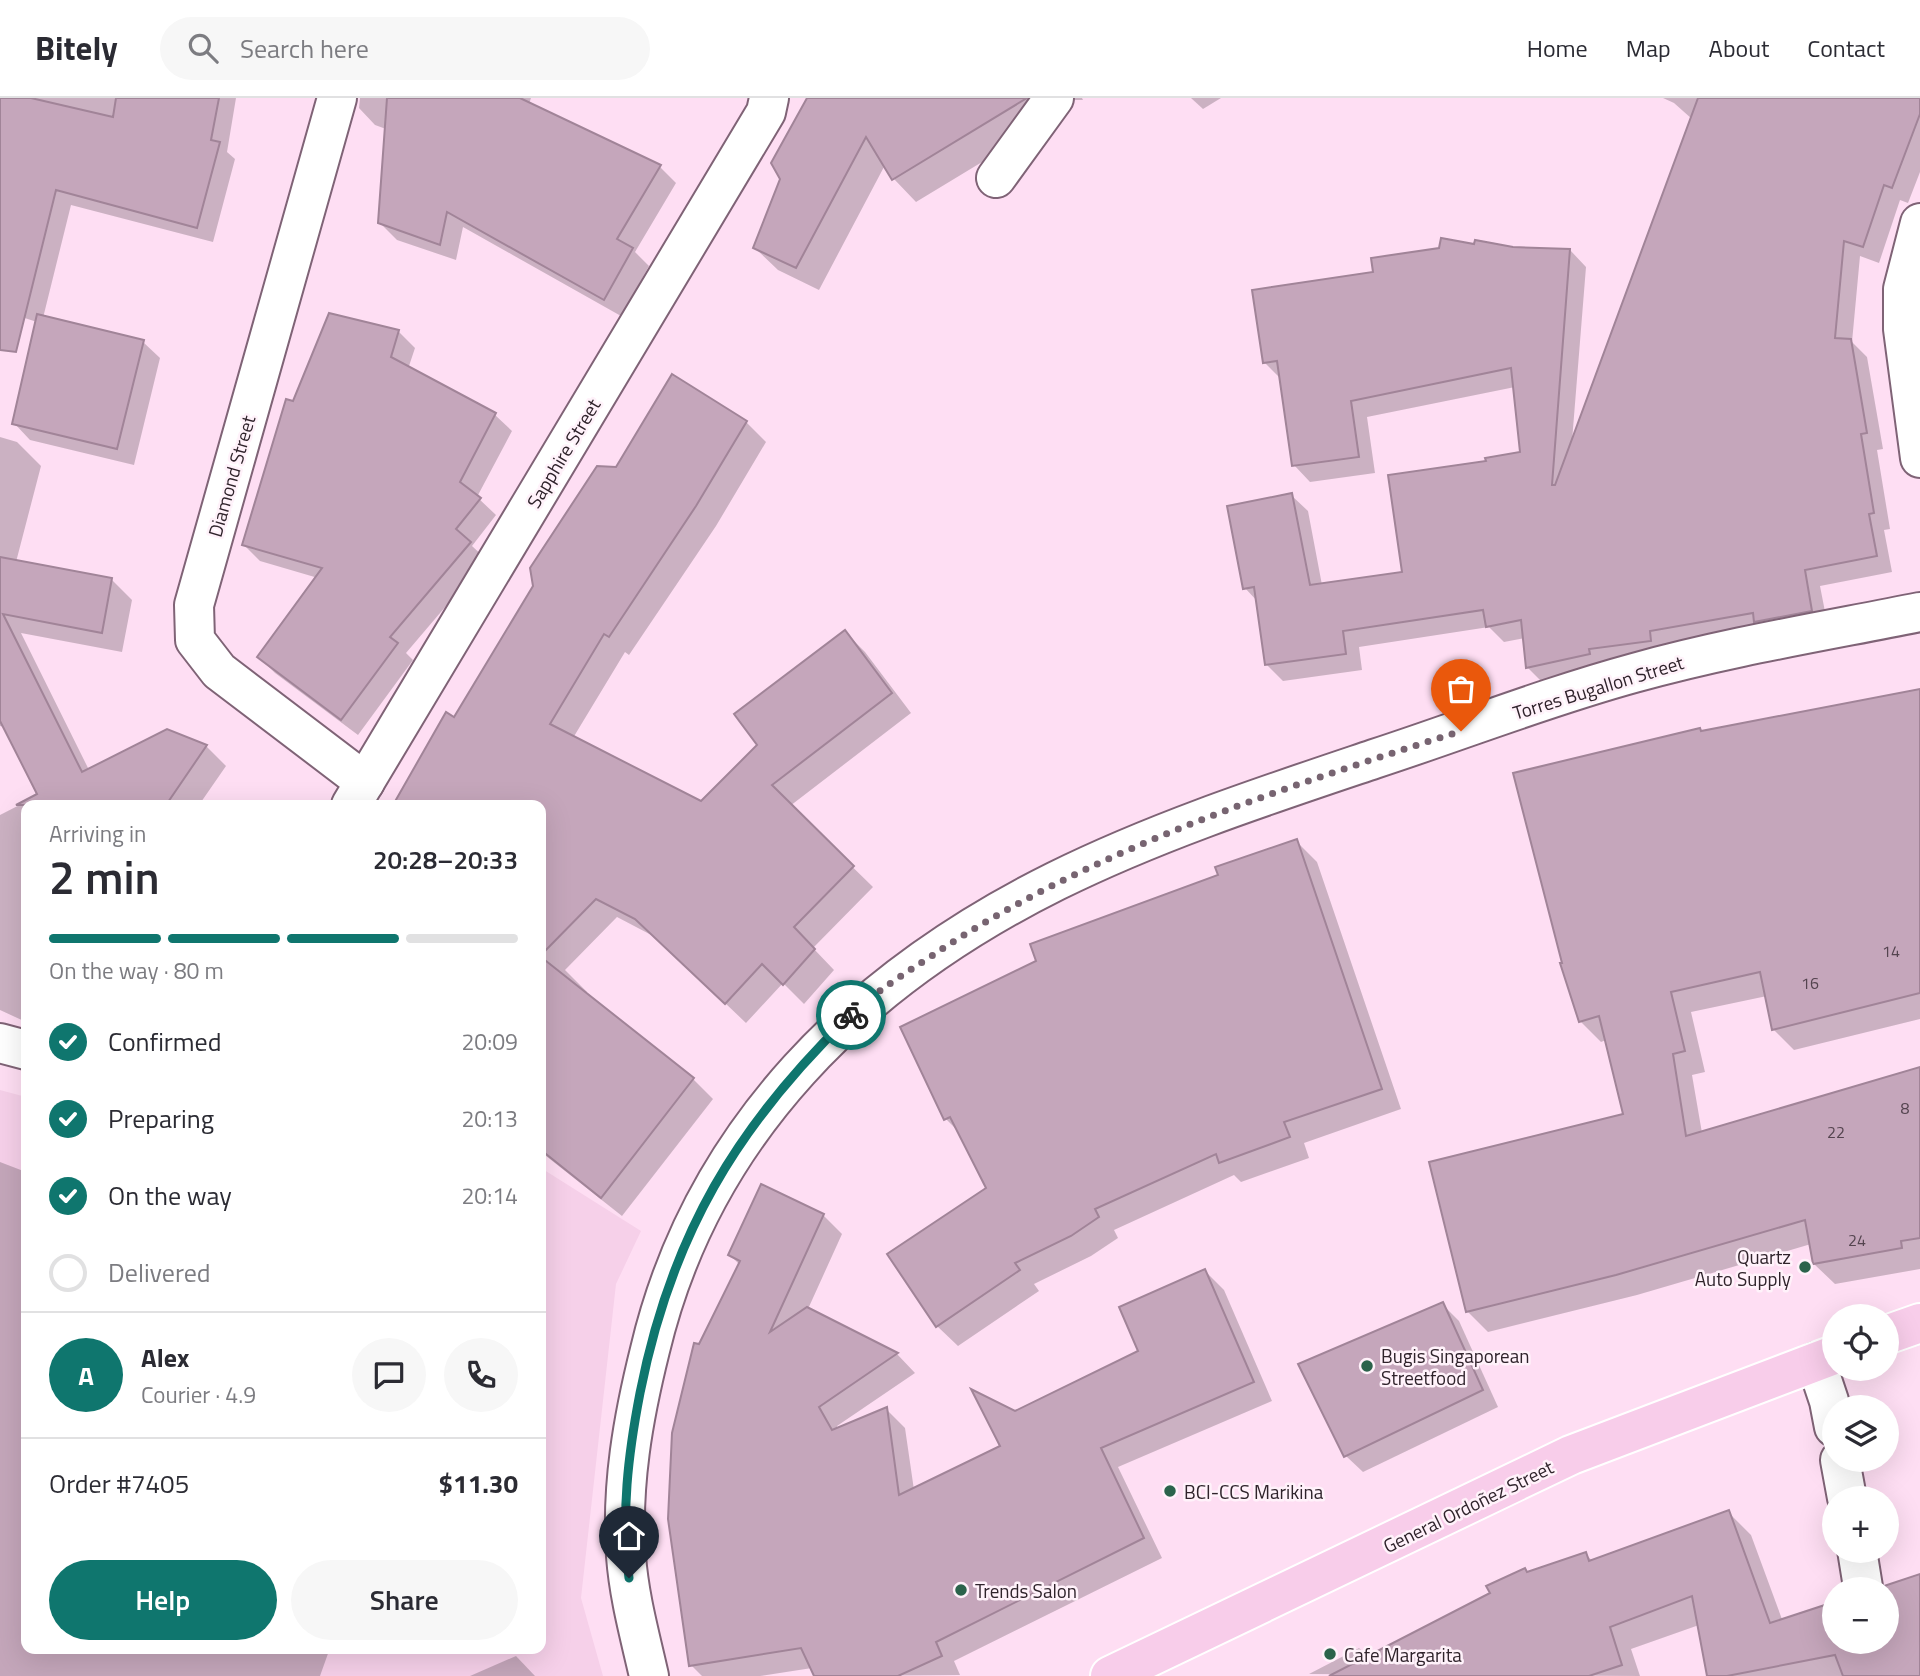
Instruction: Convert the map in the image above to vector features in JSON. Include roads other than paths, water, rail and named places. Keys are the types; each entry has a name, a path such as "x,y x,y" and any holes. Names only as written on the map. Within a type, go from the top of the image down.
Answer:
{"main road":[{"path":"1899,1330 1920,1323"},
{"name":"General Ordoñez Street","path":"1110,1676 1571,1455 1822,1359"}],"street":[{"name":"Diamond Street","path":"337,98 194,605 195,640 219,671 358,794"},
{"name":"Sapphire Street","path":"358,794 766,112 769,98"},
{"path":"996,178 1054,98"},
{"path":"1920,223 1903,289 1903,329 1920,458"},
{"name":"Torres Bugallon Street","path":"649,1676 631,1599 626,1556 625,1477 659,1313 690,1231 731,1156 812,1053 855,1011 914,968 1026,897 1082,870 1232,808 1630,674 1920,612"},
{"path":"0,1043 21,1049"}],"place":[{"name":"Quartz Auto Supply","path":"1805,1267"},
{"name":"Bugis Singaporean Streetfood","path":"1367,1366"},
{"name":"BCI-CCS Marikina","path":"1170,1491"},
{"name":"Trends Salon","path":"961,1590"},
{"name":"Cafe Margarita","path":"1330,1654"}]}
